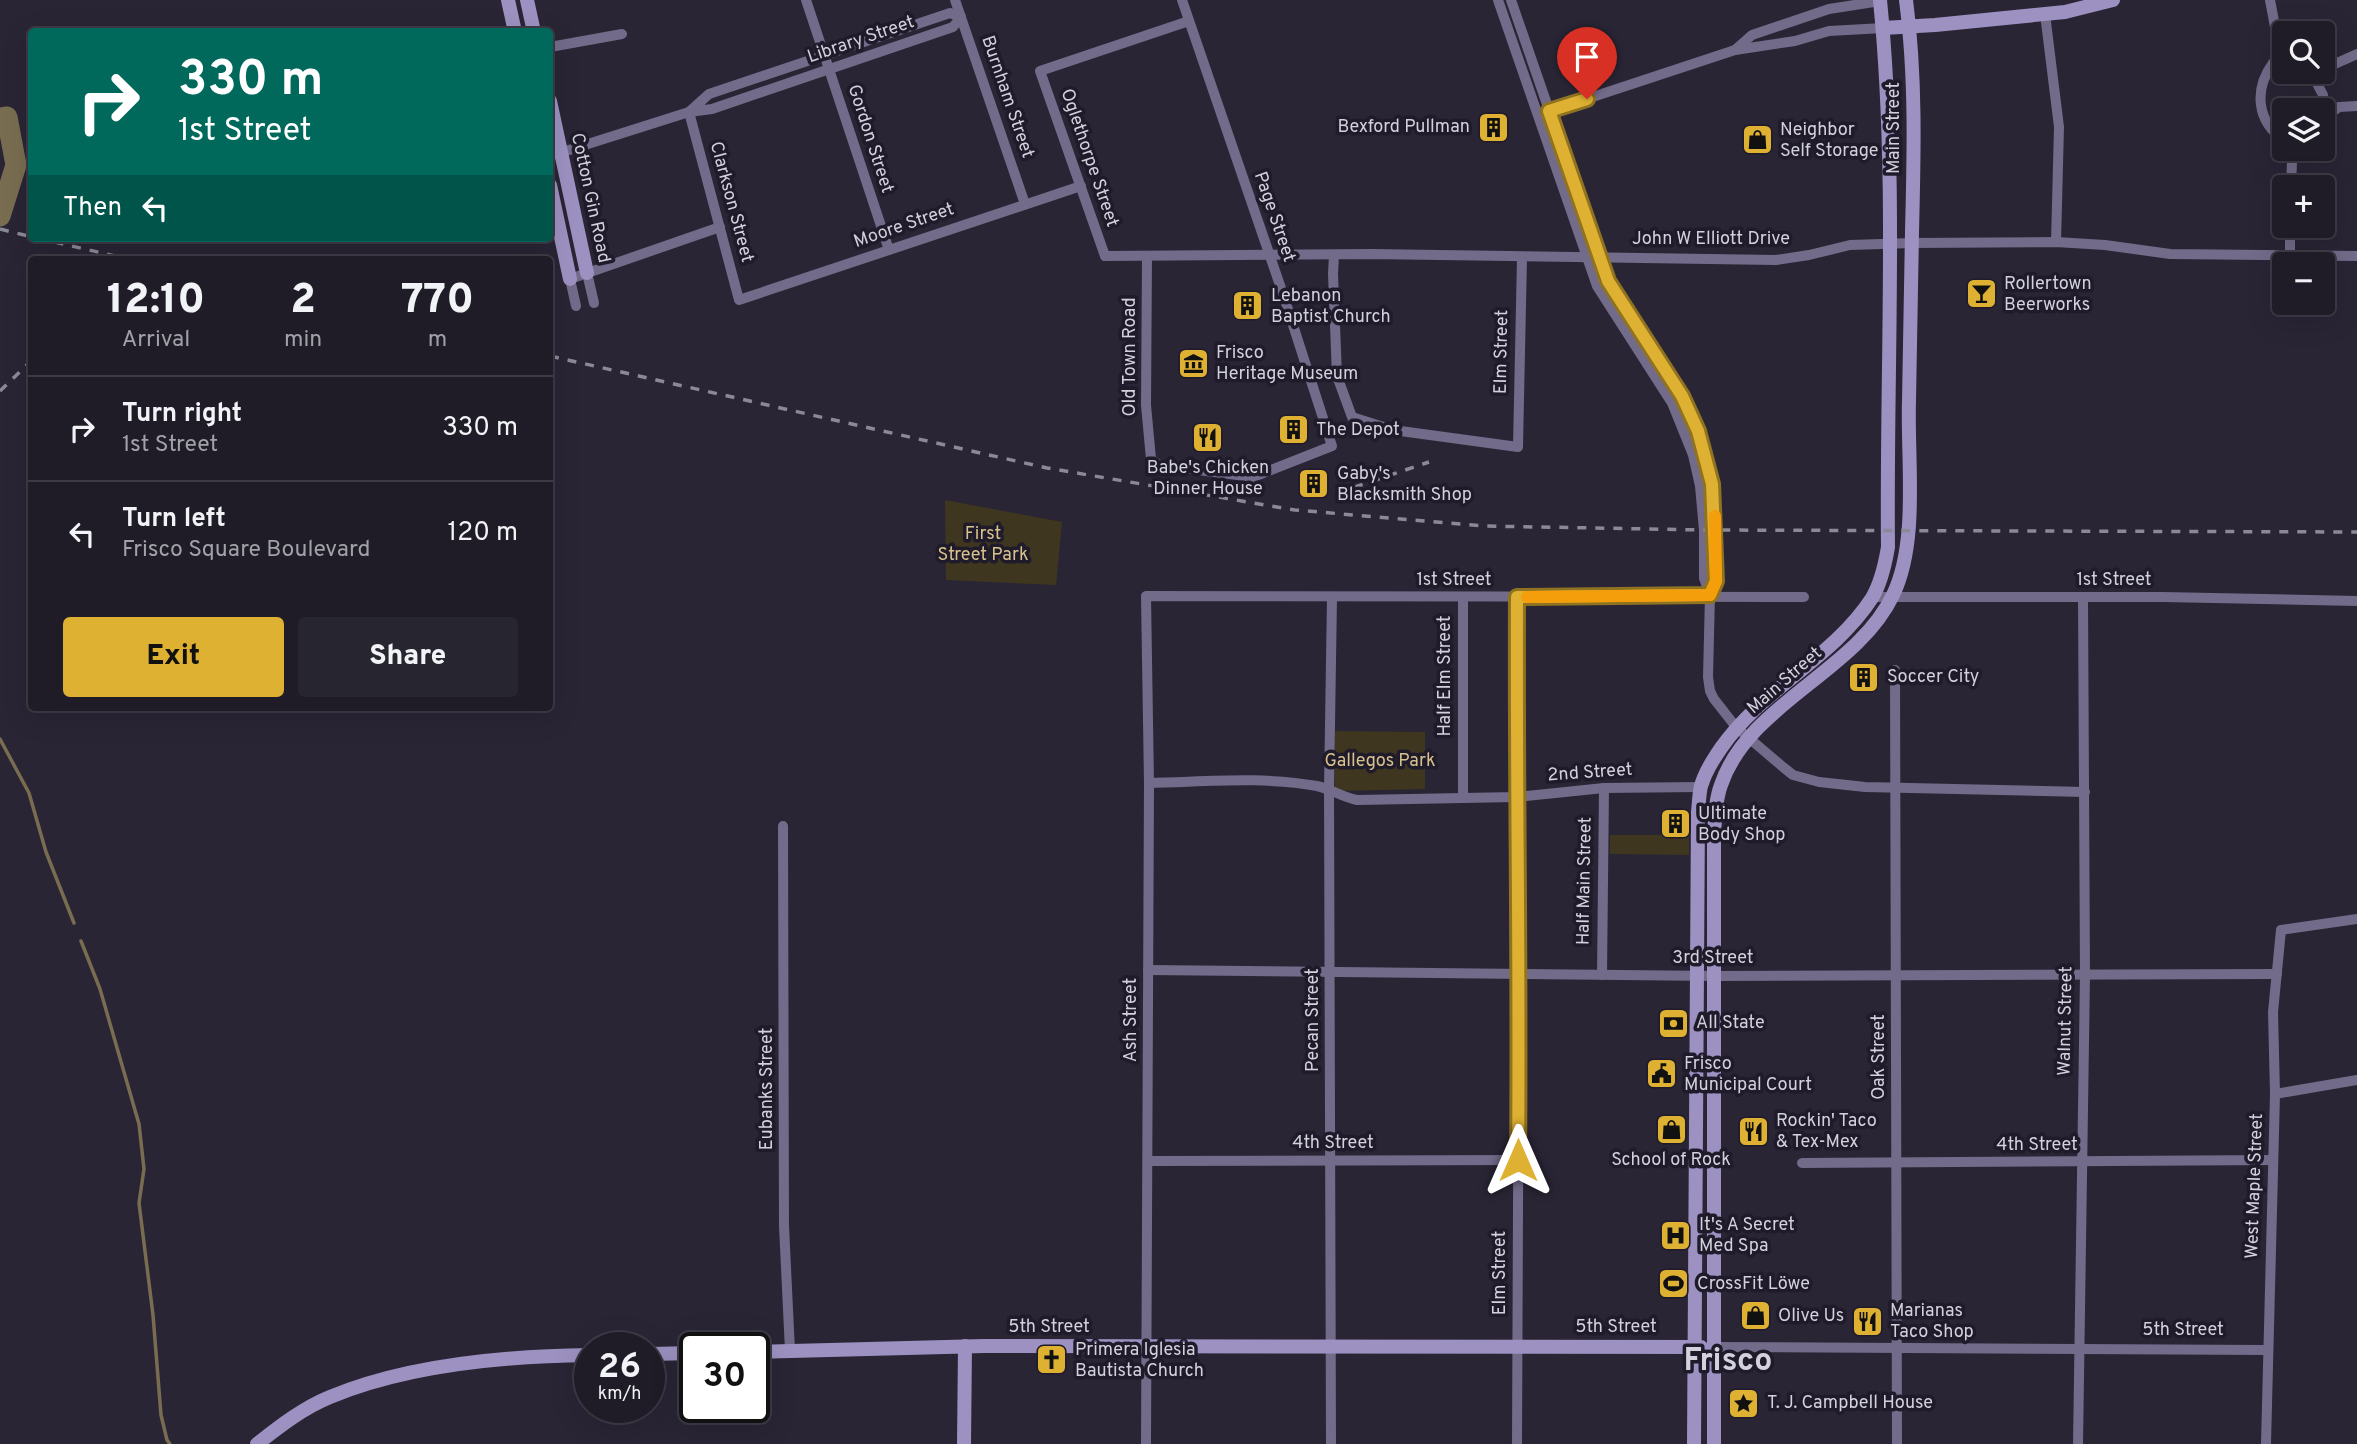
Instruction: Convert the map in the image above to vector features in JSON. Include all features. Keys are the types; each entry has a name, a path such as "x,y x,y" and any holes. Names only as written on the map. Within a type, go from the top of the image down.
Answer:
{"main road":[{"path":"508,0 514,28"},
{"path":"527,0 533,28"},
{"path":"1880,0 1886,0"},
{"name":"Main Street","path":"1694,1444 1700,787 1714,759 1736,727 1791,676 1830,645 1859,615 1872,597 1882,574 1888,547 1890,243 1889,123 1880,0"},
{"name":"Main Street","path":"1714,1444 1716,807 1721,784 1749,739 1767,719 1872,628 1892,597 1904,562 1909,529 1908,432 1915,121 1906,0"},
{"path":"1883,28 2065,12 2113,0"},
{"name":"Cotton Gin Road","path":"553,133 555,154 587,273"},
{"name":"Cotton Gin Road","path":"553,199 570,279"},
{"path":"964,1444 965,1346"},
{"name":"5th Street","path":"770,1352 965,1346 1714,1347"},
{"path":"257,1444 304,1410 328,1398 367,1385 473,1362 511,1357 574,1355"}],"street":[{"name":"Gordon Street","path":"806,0 889,250"},
{"name":"Burnham Street","path":"955,0 1025,204"},
{"name":"Page Street","path":"1151,459 1159,465 1253,477 1332,446 1182,0"},
{"path":"1498,0 1543,113 1593,256 1597,286 1672,403 1685,431 1700,486 1704,578 1710,595 1708,685 1714,699 1736,727 1793,775 1819,782 1895,788 2085,792"},
{"path":"1511,0 1543,113"},
{"path":"1735,50 1752,35 1829,9 1880,0"},
{"path":"2270,0 2274,21"},
{"name":"Library Street","path":"555,154 690,112 712,109 953,27 961,17 950,13 709,94 690,112"},
{"path":"2045,14 2059,127 2056,243"},
{"name":"Oglethorpe Street","path":"1105,256 1040,71 1189,21"},
{"path":"1543,113 1735,50 1795,41 1829,32 1883,28"},
{"path":"553,46 622,34"},
{"path":"2335,63 2357,54"},
{"path":"2272,68 2265,75 2260,107 2272,132"},
{"path":"2319,84 2323,95 2339,107"},
{"path":"2335,110 2357,106"},
{"name":"Clarkson Street","path":"690,112 739,300"},
{"path":"2291,175 2292,162"},
{"name":"Moore Street","path":"739,300 1081,186"},
{"path":"570,279 720,227"},
{"name":"John W Elliott Drive","path":"1105,256 1593,256 1776,260 1850,245 1890,243 2056,243 2105,245 2170,254 2272,256"},
{"name":"Elm Street","path":"1334,255 1337,376 1352,417 1393,430 1518,447 1522,257"},
{"name":"Old Town Road","path":"1147,256 1146,405 1151,459"},
{"name":"John W Elliott Drive","path":"2335,256 2357,256"},
{"name":"Cotton Gin Road","path":"587,273 594,303"},
{"name":"Cotton Gin Road","path":"570,279 576,306"},
{"name":"1st Street","path":"1146,596 1804,597"},
{"name":"Ash Street","path":"1146,596 1149,783 1146,1444"},
{"name":"Pecan Street","path":"1331,1444 1329,789 1332,597"},
{"name":"Half Elm Street","path":"1463,597 1463,798"},
{"name":"Elm Street","path":"1517,597 1517,1444"},
{"name":"1st Street","path":"1872,597 2357,601"},
{"name":"Walnut Street","path":"2078,1444 2085,975 2082,598"},
{"name":"Oak Street","path":"1895,670 1897,1444"},
{"name":"2nd Street","path":"1149,783 1271,781 1329,789 1343,797 1357,800 1516,797 1604,788 1700,787"},
{"name":"Half Main Street","path":"1602,975 1604,788"},
{"name":"Eubanks Street","path":"783,826 784,1226 790,1351"},
{"name":"West Maple Street","path":"2266,1444 2275,1094 2273,1012 2281,930 2357,919"},
{"name":"3rd Street","path":"1148,970 1716,976 2277,974"},
{"path":"2275,1094 2357,1080"},
{"name":"4th Street","path":"1148,1161 1518,1160"},
{"name":"4th Street","path":"1802,1163 2273,1160"},
{"name":"5th Street","path":"1714,1347 2267,1350"}],"green space":[{"name":"First Street Park","path":"945,500 1062,522 1056,585 946,580"},
{"name":"Gallegos Park","path":"1335,731 1425,732 1425,789 1337,791"},
{"path":"1610,835 1689,835 1689,855 1610,854"}],"waterway":[{"path":"0,118 7,117 16,165 0,216"},
{"path":"0,739 29,793 46,852 74,923"},
{"path":"81,941 100,989 139,1124 144,1169 139,1203 153,1315 161,1415 170,1444"}],"railway":[{"path":"0,229 28,236"},
{"path":"54,242 115,256"},
{"path":"553,357 1047,468 1295,510 1484,526 1704,530 2357,532"},
{"path":"0,391 28,364"},
{"path":"1337,493 1429,462"}],"slow traffic":[{"path":"1527,597 1710,595 1716,581 1715,516"}],"place":[{"name":"Bexford Pullman","path":"1493,127"},
{"name":"Neighbor Self Storage","path":"1757,140"},
{"name":"Rollertown Beerworks","path":"1981,294"},
{"name":"Lebanon Baptist Church","path":"1248,306"},
{"name":"Frisco Heritage Museum","path":"1193,363"},
{"name":"The Depot","path":"1293,430"},
{"name":"Babe's Chicken Dinner House","path":"1208,438"},
{"name":"Gaby's Blacksmith Shop","path":"1314,484"},
{"name":"Soccer City","path":"1864,677"},
{"name":"Ultimate Body Shop","path":"1675,824"},
{"name":"All State","path":"1673,1023"},
{"name":"Frisco Municipal Court","path":"1661,1074"},
{"name":"School of Rock","path":"1671,1129"},
{"name":"Rockin' Taco & Tex-Mex","path":"1753,1131"},
{"name":"It's A Secret Med Spa","path":"1676,1235"},
{"name":"CrossFit Löwe","path":"1674,1284"},
{"name":"Olive Us","path":"1755,1316"},
{"name":"Marianas Taco Shop","path":"1867,1321"},
{"name":"Primera Iglesia Bautista Church","path":"1052,1360"},
{"name":"T. J. Campbell House","path":"1744,1403"}],"district":[{"name":"Frisco","path":"1728,1362"}],"route":[{"path":"1518,1160 1517,597 1710,595 1716,581 1716,530 1712,484 1698,431 1682,396 1608,281 1549,111 1587,99"}]}
